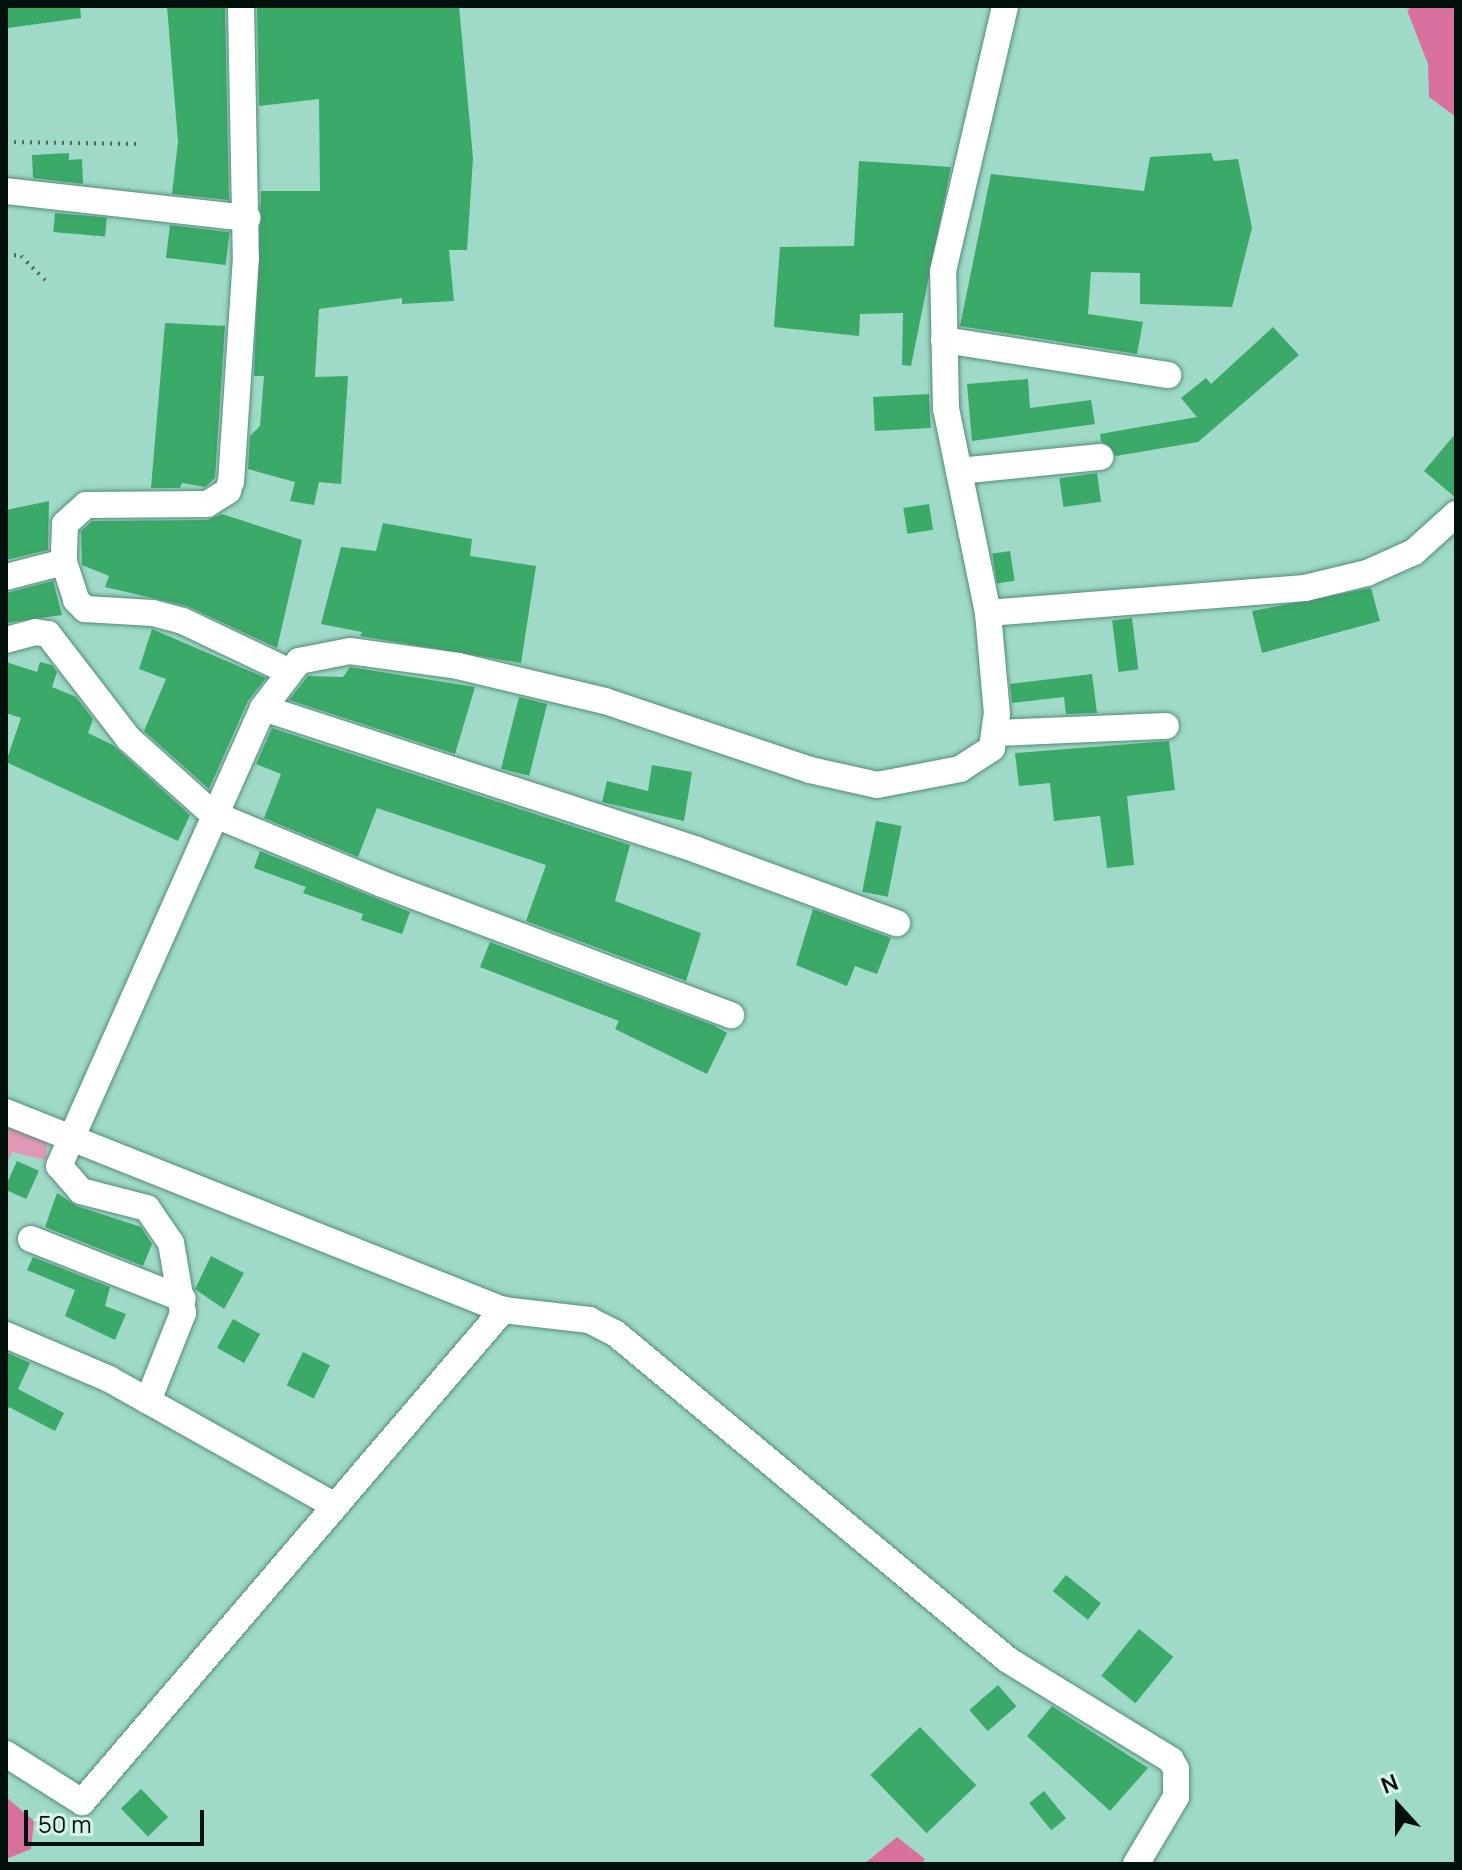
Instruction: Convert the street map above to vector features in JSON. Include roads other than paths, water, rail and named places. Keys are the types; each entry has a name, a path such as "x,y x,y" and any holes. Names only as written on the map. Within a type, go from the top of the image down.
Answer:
{"street":[{"path":"85,609 76,600 64,562 65,524 86,505 207,504 228,491 247,218 241,6"},
{"path":"148,1401 183,1313 171,1243 147,1208 81,1191 59,1166 69,1136 213,814 263,708 288,671 315,655 350,651 458,666 605,701 810,770 877,785 960,769 983,759 997,733 988,613 946,409 943,271 1005,6"},
{"path":"6,191 247,218"},
{"path":"944,340 1168,375"},
{"path":"959,471 1100,457"},
{"path":"988,613 1305,588 1367,573 1414,552 1456,514"},
{"path":"6,577 64,562"},
{"path":"6,640 35,632 48,634 85,609 153,613 183,621 288,671"},
{"path":"48,634 129,739 213,814 382,884 731,1015"},
{"path":"263,708 697,850 897,923"},
{"path":"997,733 1166,726"},
{"path":"6,1112 503,1310 589,1320 615,1333 1008,1660 1171,1760 1176,1769 1176,1797 1136,1864"},
{"path":"31,1239 183,1299"},
{"path":"6,1754 82,1802 503,1310"},
{"path":"6,1335 55,1353 148,1401 335,1506"}]}
